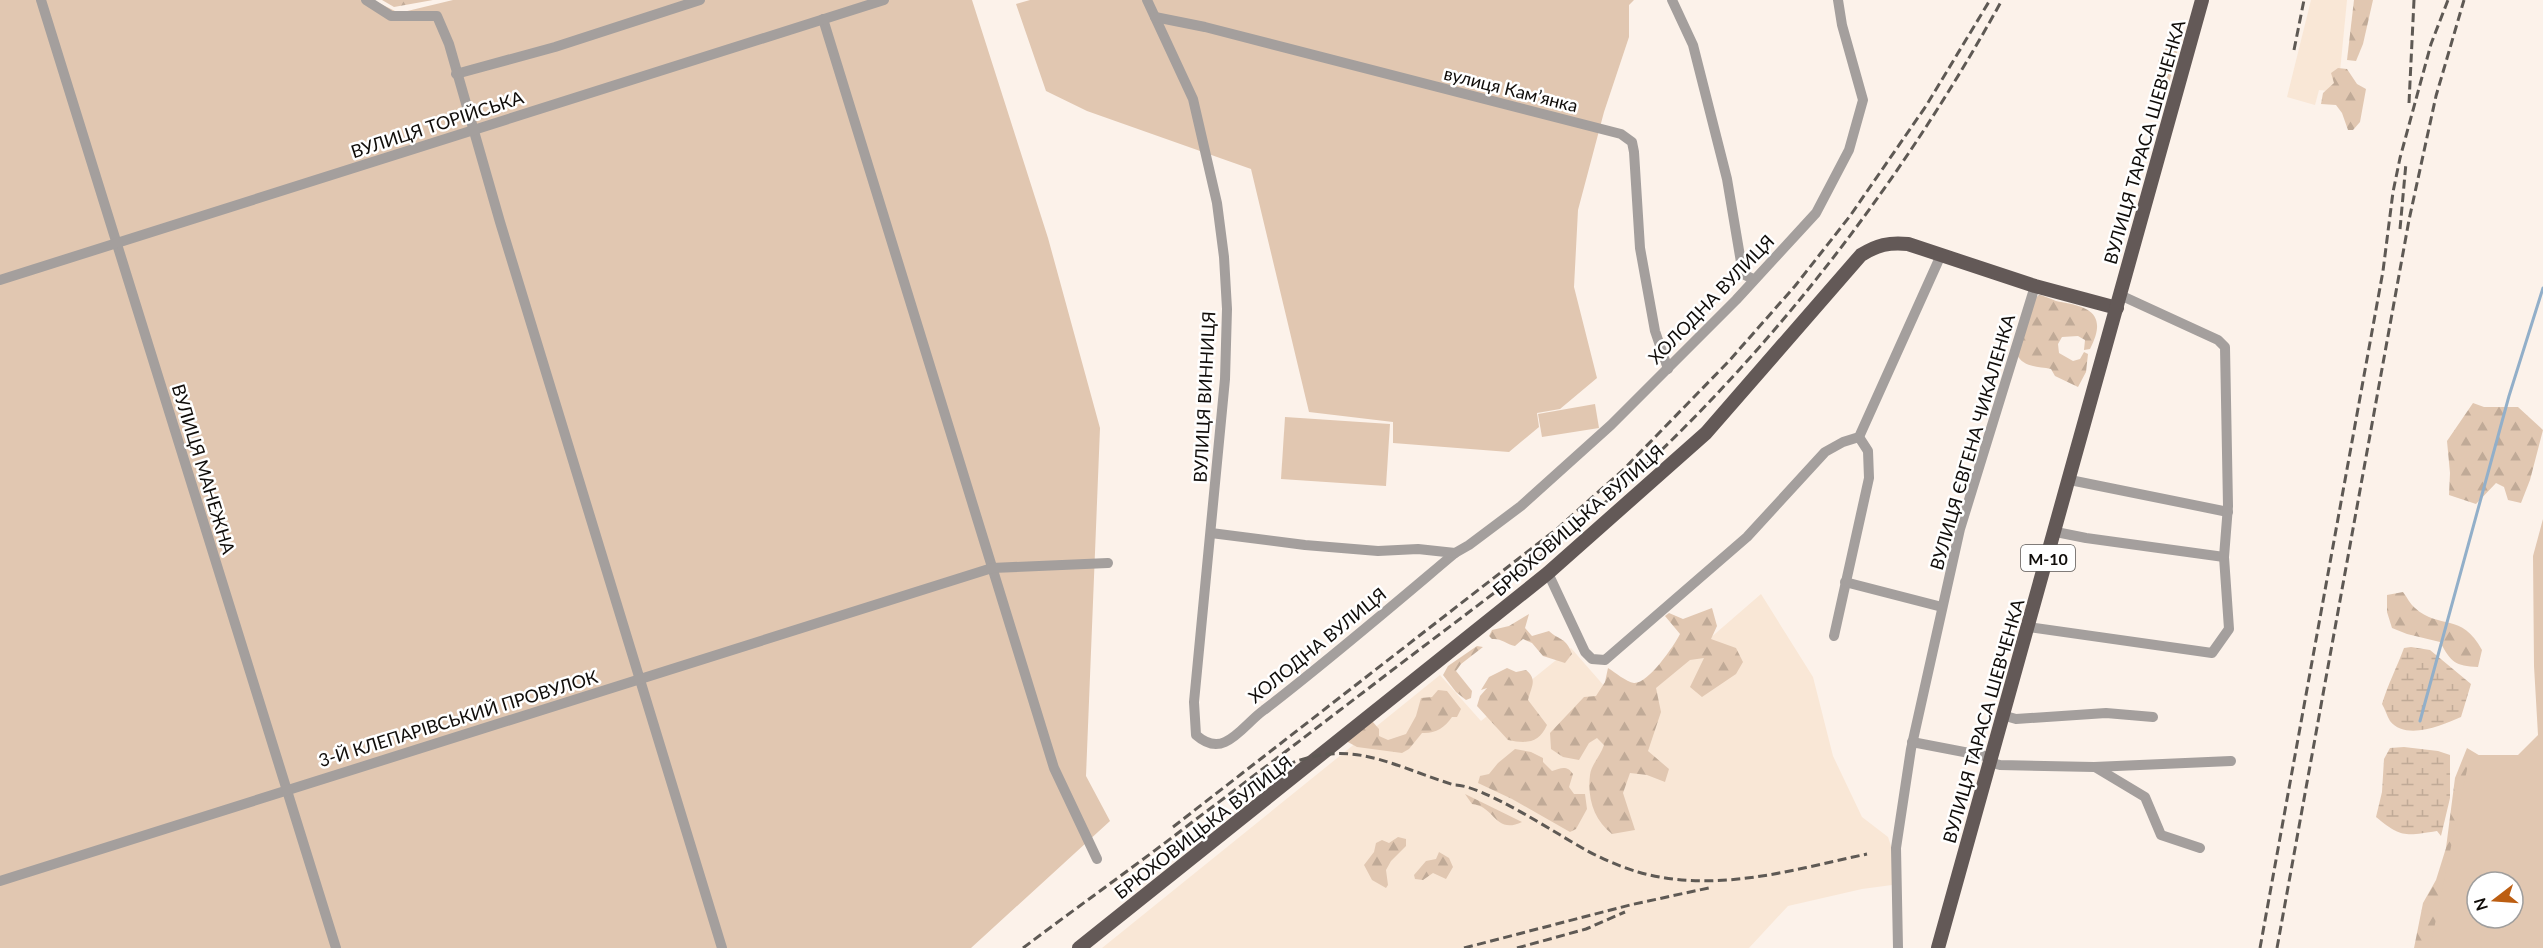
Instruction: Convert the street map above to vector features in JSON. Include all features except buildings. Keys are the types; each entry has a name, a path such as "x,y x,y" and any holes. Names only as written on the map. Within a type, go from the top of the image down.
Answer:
{"main road":[{"name":"ВУЛИЦЯ ТАРАСА ШЕВЧЕНКА","path":"1938,948 2002,715 2056,532 2202,0"},
{"name":"БРЮХОВИЦЬКА ВУЛИЦЯ","path":"1079,948 1548,573 1706,433 1861,255 1875,246 1888,242 1908,244 2035,286 2118,302"}],"street":[{"name":"ВУЛИЦЯ МАНЕЖНА","path":"41,0 336,948"},
{"path":"366,0 391,16 437,16 449,44 456,74 722,948"},
{"path":"456,74 555,47 700,0"},
{"name":"ВУЛИЦЯ ТОРІЙСЬКА","path":"0,280 884,0"},
{"name":"ВУЛИЦЯ ВИННИЦЯ","path":"1147,0 1193,99 1217,203 1224,257 1227,309 1225,379 1194,702 1196,735"},
{"path":"1672,0 1693,45 1727,179 1743,274 1753,279"},
{"name":"ХОЛОДНА ВУЛИЦЯ","path":"1196,735 1202,741 1217,744 1230,740 1251,720 1455,553 1521,506 1611,425 1668,369 1736,300 1816,213 1852,140 1863,100 1842,25 1838,0"},
{"name":"вулиця Камʼянка","path":"1155,17 1205,27 1621,134 1632,142 1634,152 1640,248 1655,331 1668,369"},
{"path":"823,19 1054,768 1097,859"},
{"path":"1548,573 1585,652 1592,659 1605,660 1747,537 1825,452 1843,442 1859,437 1941,255"},
{"name":"ВУЛИЦЯ ЄВГЕНА ЧИКАЛЕНКА","path":"1898,948 1896,848 1912,742 1960,529 2035,286"},
{"path":"2028,627 2212,653 2229,629 2224,557 2228,512 2225,347 2218,340 2118,302"},
{"path":"1834,636 1869,478 1868,451 1859,437"},
{"path":"2070,480 2228,512"},
{"path":"1211,532 1305,545 1378,550 1418,549 1455,553"},
{"path":"2056,532 2224,557"},
{"name":"3-Й КЛЕПАРІВСЬКИЙ ПРОВУЛОК","path":"0,880 992,568 1108,563"},
{"path":"1845,582 1942,607"},
{"path":"2002,715 2016,719 2106,713 2153,717"},
{"path":"1912,742 1990,760 2000,765 2094,767 2231,761"},
{"path":"2094,767 2145,797 2161,834 2200,848"}],"shaded area":[{"path":"2311,0 2347,0 2338,92 2319,90 2315,105 2287,97"},
{"path":"1761,594 1813,677 1833,756 1862,817 1888,837 1893,852 1892,885 1862,889 1788,906 1749,948 1102,948 1440,675 1481,721 1571,648 1626,711"}],"green space":[{"path":"0,0 373,0 399,13 453,0 972,0 1048,238 1100,428 1086,776 1110,821 971,948 0,948"},
{"path":"382,0 433,0 394,7"},
{"path":"1030,0 1634,0 1629,5 1629,37 1604,112 1578,210 1574,287 1597,378 1560,409 1537,413 1539,427 1509,452 1393,443 1393,422 1309,412 1251,169 1087,111 1046,91 1016,4"},
{"path":"2354,0 2373,0 2363,44 2356,61 2347,60"},
{"path":"2175,43 2179,45 2169,83 2163,80 2158,61 2167,46"},
{"path":"2338,68 2347,69 2357,84 2366,89 2360,122 2353,130 2348,130 2342,113 2336,105 2321,104 2323,93 2334,83 2331,73"},
{"path":"2039,295 2081,307 2094,315 2097,328 2090,349 2084,350 2085,340 2078,336 2062,337 2058,344 2059,353 2073,361 2080,359 2084,352 2088,354 2086,372 2078,387 2055,376 2051,369 2026,364 2016,353 2033,300"},
{"path":"2473,403 2484,407 2518,407 2543,430 2530,480 2521,503 2508,500 2504,487 2496,483 2476,504 2449,495 2450,473 2447,441"},
{"path":"1595,404 1599,428 1542,437 1538,414"},
{"path":"1285,417 1390,424 1386,486 1281,479"},
{"path":"2543,519 2543,948 2430,948 2470,755 2518,755 2538,735 2534,666 2533,556"},
{"path":"2403,592 2413,606 2424,615 2458,626 2474,638 2482,650 2478,667 2454,662 2440,642 2392,628 2387,612 2387,595"},
{"path":"1712,608 1717,626 1711,639 1736,648 1743,662 1736,674 1702,697 1690,687 1704,658 1690,660 1656,688 1661,712 1648,751 1669,769 1665,782 1647,775 1630,773 1623,793 1635,830 1612,834 1596,815 1589,784 1591,771 1604,745 1597,738 1589,743 1579,760 1563,757 1551,749 1550,733 1584,697 1596,696 1605,682 1608,668 1634,683 1640,682 1653,671 1680,634 1665,616 1669,613 1683,619"},
{"path":"1529,614 1525,628 1532,636 1549,631 1567,645 1572,654 1565,663 1543,656 1532,643 1523,639 1515,646 1489,636 1492,630 1509,626"},
{"path":"1477,646 1483,647 1461,664 1456,671 1472,691 1471,698 1466,700 1456,692 1443,675 1448,666"},
{"path":"2404,648 2430,650 2471,684 2461,717 2445,724 2415,731 2397,727 2390,721 2382,704"},
{"path":"1507,668 1516,672 1526,670 1532,677 1533,684 1528,700 1547,725 1540,736 1532,741 1508,740 1477,706 1480,696 1487,688 1481,690 1489,677"},
{"path":"1438,690 1447,691 1461,709 1457,717 1452,717 1439,730 1422,733 1409,749 1402,753 1357,747 1346,741 1372,721 1379,729 1379,736 1388,740 1406,734 1416,716 1421,698 1432,697"},
{"path":"2404,747 2438,751 2450,755 2450,798 2441,836 2437,831 2404,834 2392,829 2376,817 2382,792 2384,759 2390,748"},
{"path":"2467,748 2482,757 2478,870 2465,870 2465,930 2484,930 2495,948 2414,948 2423,903 2436,880 2446,848 2455,778"},
{"path":"1515,749 1531,752 1543,758 1543,762 1552,771 1566,768 1571,771 1573,774 1569,787 1574,794 1585,794 1587,809 1576,829 1570,832 1512,799 1478,783 1480,776 1489,774"},
{"path":"1465,794 1522,822 1513,825 1500,823 1486,809 1472,804"},
{"path":"1398,837 1406,839 1406,846 1391,861 1386,870 1388,885 1386,888 1372,880 1364,865 1374,852 1376,843 1382,840 1389,843"},
{"path":"1439,852 1449,858 1453,867 1446,879 1433,873 1423,880 1415,879 1414,875 1426,861 1436,859"}],"waterway":[{"path":"2420,721 2509,396 2543,288"}],"railway":[{"path":"1173,827 1558,528 1624,469 1729,361 1795,286 1850,216 1926,106 1990,0"},
{"path":"1023,948 1517,575 1603,504 1686,426 1788,314 1836,254 1924,131 2002,0"},
{"path":"2294,50 2304,0"},
{"path":"2409,103 2414,0"},
{"path":"2260,948 2383,271 2393,192 2431,44 2448,0"},
{"path":"2277,948 2409,220 2436,96 2464,0"},
{"path":"2400,229 2406,163"},
{"path":"1262,776 1291,763 1316,756 1359,755 1380,760 1482,792 1604,859 1638,872 1667,878 1696,881 1753,877 1782,873 1867,854"},
{"path":"1464,948 1630,905 1713,887"},
{"path":"1517,948 1586,929 1625,912"}]}
